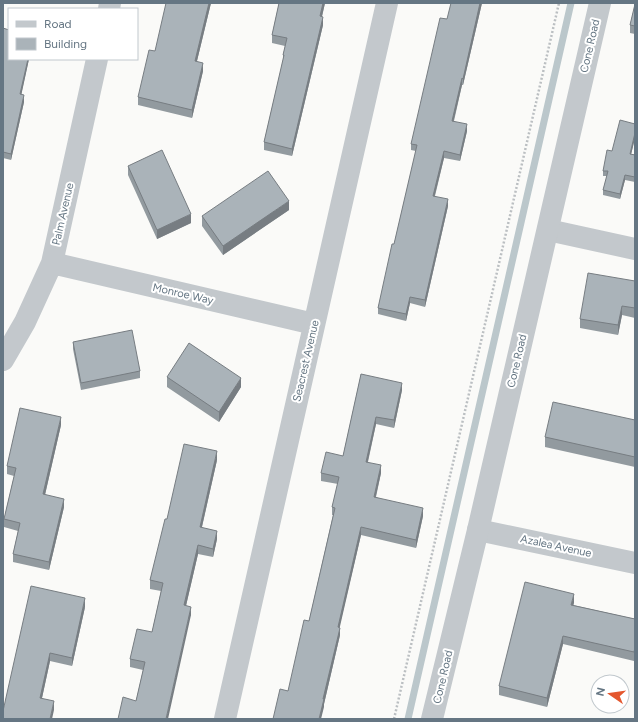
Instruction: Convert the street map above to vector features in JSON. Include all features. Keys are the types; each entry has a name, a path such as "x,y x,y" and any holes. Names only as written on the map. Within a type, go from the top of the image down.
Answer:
{"street":[{"name":"Seacrest Avenue","path":"225,719 387,3"},
{"name":"Cone Road","path":"432,719 478,530 600,3"},
{"name":"Palm Avenue","path":"3,360 25,322 52,263 97,60"},
{"path":"548,230 635,249"},
{"name":"Monroe Way","path":"52,263 314,324"},
{"name":"Azalea Avenue","path":"478,530 635,563"}],"path":[{"path":"394,719 559,3"}],"building":[{"path":"166,3 209,3 195,61 203,63 192,110 138,97 149,50 155,51"},
{"path":"279,3 323,3 320,16 323,17 292,149 264,142 287,38 272,35"},
{"path":"451,3 480,3 452,121 467,124 460,155 444,151 433,196 448,199 425,300 410,297 406,314 378,308 392,244 394,244 417,145 411,144 440,18 447,19"},
{"path":"635,4 635,26 630,25"},
{"path":"3,28 8,30 8,60 28,60 20,94 24,95 11,154 3,152"},
{"path":"620,120 635,124 635,133 630,154 635,155 635,177 625,175 620,194 603,190 608,171 603,171 607,150 612,151"},
{"path":"162,150 191,214 157,230 128,166"},
{"path":"268,171 289,201 223,246 202,216"},
{"path":"588,273 635,281 635,308 622,306 618,325 580,319"},
{"path":"132,330 140,371 81,383 73,342"},
{"path":"189,343 241,378 219,412 167,377"},
{"path":"361,374 402,383 394,420 376,417 366,462 381,465 374,497 423,508 416,540 361,527 319,719 273,719 280,689 288,691 304,620 309,621 335,508 332,507 339,477 321,473 326,452 343,456"},
{"path":"553,402 635,420 635,457 545,437"},
{"path":"20,408 61,417 43,494 64,499 49,562 13,554 20,523 4,519 16,468 7,466"},
{"path":"184,444 217,451 200,527 217,531 213,549 198,545 184,605 191,607 166,719 118,719 123,697 136,701 145,662 130,659 137,629 152,632 163,583 150,580 165,519 167,519"},
{"path":"525,582 574,594 571,605 635,619 634,652 563,636 547,698 499,686"},
{"path":"31,586 85,598 72,658 50,653 40,698 54,701 50,719 3,719 3,711"}],"waterway":[{"path":"408,719 571,3"}]}
